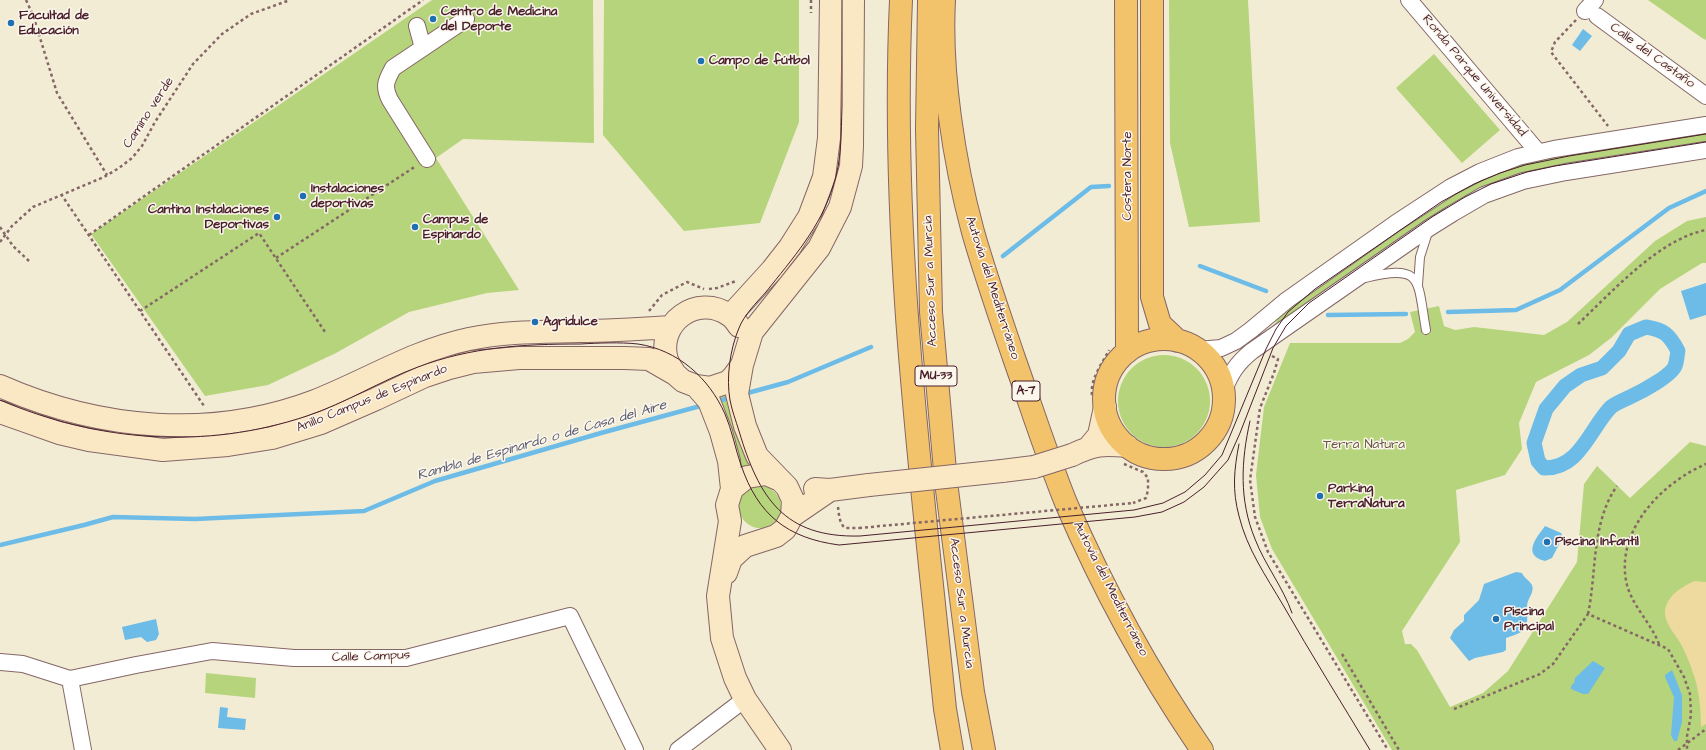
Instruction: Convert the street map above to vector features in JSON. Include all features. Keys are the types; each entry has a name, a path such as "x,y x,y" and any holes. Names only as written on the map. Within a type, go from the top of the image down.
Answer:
{"main road":[{"path":"730,315 772,270 790,247 809,217 824,177 829,138 831,0"},
{"name":"Anillo Campus de Espinardo","path":"0,412 59,434 89,440 163,450 228,445 272,438 321,423 425,376 473,362 519,358 650,359 675,374 683,381 696,386 710,388 728,382 744,358 752,332 819,248 840,207 851,166 852,153 853,0"},
{"path":"900,0 899,124 908,335 943,686 952,750"},
{"name":"Acceso Sur a Murcia","path":"929,0 927,129 931,312 946,482 973,692 984,750"},
{"name":"Autovía del Mediterráneo","path":"944,0 946,66 956,154 974,234 1005,332 1066,500 1084,543 1143,656 1202,750"},
{"name":"Costera Norte","path":"1126,0 1119,348 1116,363 1108,377 1105,392 1099,404 1116,435 1123,454 1155,458 1179,457 1201,447 1217,428 1224,404 1224,392 1219,376 1210,361 1198,350 1178,341 1160,324 1152,297 1152,0"},
{"path":"675,374 668,362 666,340 670,327 679,316 692,309 704,307 718,309 730,315 739,326 745,337 744,358 738,378 737,394 745,426 757,456 784,484 793,500 792,516 785,528 776,536 745,546 731,559 718,596"},
{"name":"Anillo Campus de Espinardo","path":"0,386 43,404 94,418 155,425 218,424 252,418 295,407 333,393 416,355 469,339 533,332 625,331 670,327"},
{"name":"Costera Norte","path":"1119,348 1160,340 1178,341"},
{"path":"696,386 708,401 721,432 729,462 732,489 727,505 730,521 718,596 722,638 735,678 745,699 780,750"},
{"path":"1081,451 1099,435 1099,404"},
{"path":"732,489 747,477 766,474 784,484 833,490 1034,467 1104,444 1123,454"},
{"path":"792,516 833,490"},
{"path":"730,521 737,531 744,536 761,540"}],"street":[{"name":"Ronda Parque Universidad","path":"1410,0 1538,152"},
{"name":"Calle del Castaño","path":"1592,9 1706,96"},
{"path":"427,159 385,91 387,80 393,68 466,19"},
{"path":"418,26 423,48"},
{"path":"1198,350 1221,348 1236,341 1287,300 1396,223 1451,187 1495,165 1538,152 1706,125"},
{"path":"1224,392 1232,372 1239,362 1262,344 1429,228 1479,198 1523,181 1566,172 1706,150"},
{"name":"Calle Campus","path":"70,679 212,651 294,658 406,658 570,616 636,750"},
{"path":"0,662 23,664 70,679 83,750"},
{"path":"678,750 745,699"}],"lane":[{"path":"1426,330 1418,287 1419,262 1429,228"},
{"path":"1353,281 1384,273 1404,272 1414,278 1418,287"}],"path":[{"path":"26,0 33,15 57,93 107,175"},
{"name":"Camino verde","path":"0,242 12,226 33,207 107,175 132,158 142,146 155,122 193,64 222,34 251,14 290,0"},
{"path":"89,235 423,0"},
{"path":"811,0 811,16"},
{"path":"1592,9 1555,42 1550,52 1610,129"},
{"path":"276,258 427,159"},
{"path":"61,194 205,408 198,408"},
{"path":"0,227 4,236 29,261"},
{"path":"1578,324 1633,272 1664,248 1696,232 1706,230"},
{"path":"140,311 259,233 325,332"},
{"path":"645,314 662,295 687,282 704,289 717,288 735,283 740,277"},
{"path":"1262,344 1271,355 1278,359 1260,408 1254,440 1250,480 1254,517 1268,552 1388,750"},
{"path":"1099,404 1092,389 1098,369 1109,351 1119,348"},
{"path":"833,490 840,523 845,528 850,529 1133,503 1146,498 1148,478 1123,454"},
{"path":"1659,644 1656,636 1636,606 1627,585 1626,564 1628,541 1638,520 1667,488 1690,471 1706,464"},
{"path":"1454,709 1540,674 1553,664 1588,614 1593,590 1594,553 1608,499 1617,486"},
{"path":"1588,614 1668,649 1684,677 1690,694 1691,715 1687,736 1687,750"},
{"path":"1342,654 1399,750"},
{"path":"1678,750 1706,729"}],"green space":[{"name":"Instalaciones deportivas","path":"432,0 593,0 594,143 463,139 436,158 519,290 487,293 409,312 336,353 268,385 205,396 91,234"},
{"name":"Campo de fútbol","path":"604,0 799,0 799,122 760,223 684,231 603,135"},
{"path":"1169,0 1248,0 1260,222 1189,227 1170,143"},
{"path":"1648,0 1706,0 1706,40 1702,38"},
{"path":"1434,54 1500,130 1462,163 1396,88"},
{"path":"1706,129 1706,146 1509,182 1270,334 1278,318 1291,303 1445,194 1512,164"},
{"name":"Terra Natura","path":"1706,217 1706,263 1702,263 1660,289 1611,338 1589,355 1536,382 1519,423 1522,449 1505,475 1456,490 1460,542 1402,631 1405,644 1411,644 1417,650 1450,707 1483,693 1508,671 1577,562 1584,484 1597,466 1630,498 1690,442 1706,446 1706,750 1392,750 1272,549 1260,517 1256,475 1264,407 1290,343 1400,343 1408,339 1415,332 1410,312 1439,306 1444,326 1455,330 1474,327 1544,335 1567,322 1655,241 1687,221"},
{"path":"1155,355 1173,355 1190,362 1203,375 1210,392 1210,410 1203,427 1190,440 1173,447 1155,447 1138,440 1125,427 1118,410 1118,392 1125,375 1138,362"},
{"path":"733,385 756,466 738,472 709,392"},
{"path":"756,486 764,486 772,489 778,495 781,507 778,519 772,525 764,528 756,528 748,525 742,519 739,511 739,503 742,495 748,489"},
{"path":"206,673 256,678 255,698 205,693"}],"sand":[{"path":"1694,581 1706,582 1706,724 1701,727 1699,698 1694,677 1681,644 1670,628 1665,615 1666,605 1672,596 1680,589"}],"water":[{"path":"1583,29 1592,36 1580,51 1572,45"},
{"path":"1706,283 1706,315 1690,320 1681,291"},
{"name":"Piscina Infantil","path":"1545,526 1561,533 1563,537 1552,558 1545,561 1534,555 1532,550 1535,540"},
{"name":"Piscina Principal","path":"1516,572 1522,573 1531,583 1533,588 1527,603 1527,621 1525,627 1520,633 1506,638 1506,650 1503,652 1475,658 1469,661 1450,638 1454,630 1464,621 1464,615 1479,600 1484,584"},
{"path":"156,619 159,634 156,640 147,642 141,637 125,640 122,627"},
{"path":"1593,661 1605,668 1588,694 1583,694 1571,689 1575,678"},
{"path":"1672,670 1682,695 1682,722 1677,741 1674,741 1671,735 1674,697 1665,677 1665,675"},
{"path":"220,707 228,708 227,717 246,719 245,730 218,728"}],"waterway":[{"name":"Rambla de Espinardo o de Casa del Aire","path":"1003,256 1091,187 1109,186"},
{"name":"Rambla de Espinardo o de Casa del Aire","path":"1448,312 1516,310 1560,290 1669,208 1706,191"},
{"name":"Rambla de Espinardo o de Casa del Aire","path":"1200,266 1266,291"},
{"name":"Rambla de Espinardo o de Casa del Aire","path":"1328,315 1406,314"},
{"path":"1646,327 1662,331 1675,345 1678,351 1675,366 1668,374 1655,383 1611,407 1583,446 1567,462 1556,467 1544,468 1538,461 1534,443 1546,409 1565,386 1581,375 1602,368 1619,351 1629,334 1646,327"},
{"name":"Rambla de Espinardo o de Casa del Aire","path":"744,394 788,382 871,347"},
{"name":"Rambla de Espinardo o de Casa del Aire","path":"715,402 733,397"},
{"name":"Rambla de Espinardo o de Casa del Aire","path":"0,545 113,517 195,519 364,511 435,481 704,405"}],"tram line":[{"path":"842,0 842,106 840,157 836,176 828,201 805,242 741,323 731,354 728,382 732,408 747,455 766,494 778,509 794,521 812,530 834,535 860,536 1134,510 1163,503 1185,492 1205,475 1222,455 1266,349 1276,329 1288,312 1315,289 1441,202 1474,184 1500,173 1525,165 1569,156 1706,134"},
{"path":"0,400 37,414 75,425 113,432 152,436 191,437 230,434 269,427 307,416 335,405 418,367 458,355 518,346 609,343 638,344 653,347 679,359 701,378 710,389 725,414 741,465 756,498 777,521 804,537 839,545 1135,517 1162,512 1184,502 1204,487 1228,460 1273,348 1286,326 1309,303 1432,217 1465,197 1491,184 1527,172 1555,166 1706,142"},
{"path":"1250,421 1243,466 1246,510 1259,549 1284,594 1292,613"},
{"path":"1239,444 1235,471 1235,497 1242,528 1247,540 1264,573 1370,750"}],"place":[{"name":"Centro de Medicina del Deporte","path":"433,19"},
{"name":"Facultad de Educación","path":"11,23"},
{"name":"Campo de fútbol","path":"701,61"},
{"name":"Instalaciones deportivas","path":"303,196"},
{"name":"Cantina Instalaciones Deportivas","path":"277,217"},
{"name":"Campus de Espinardo","path":"415,227"},
{"name":"Agridulce","path":"535,322"},
{"name":"Parking TerraNatura","path":"1320,496"},
{"name":"Piscina Infantil","path":"1547,542"},
{"name":"Piscina Principal","path":"1496,619"}]}
